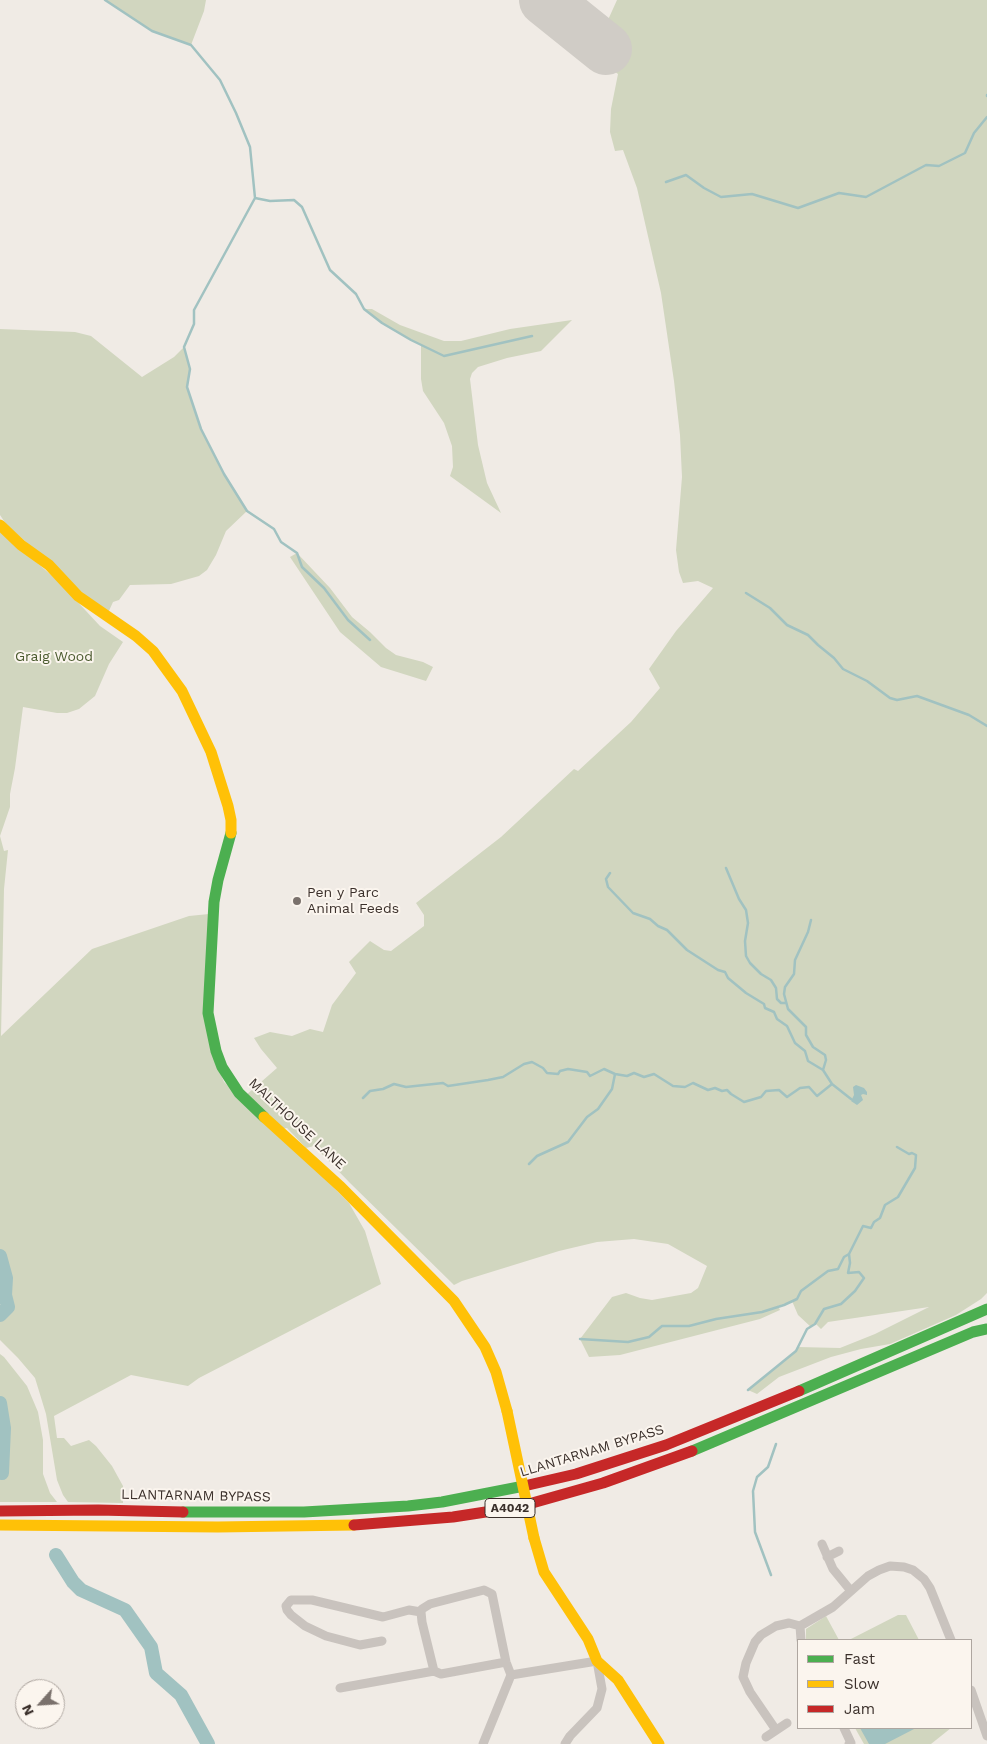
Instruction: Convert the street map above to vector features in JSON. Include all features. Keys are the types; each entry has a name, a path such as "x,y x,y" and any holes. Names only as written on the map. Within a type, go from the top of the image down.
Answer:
{"main road":[{"name":"MALTHOUSE LANE","path":"0,525 21,545 49,565 78,596 136,636 153,651 182,691 211,752 228,806 231,827 231,834 214,902 208,1013 216,1051 222,1066 239,1093 248,1103 341,1186 454,1301 485,1347 496,1372 507,1411 534,1538 544,1572 588,1639 597,1662 618,1680 659,1744"},
{"name":"A4042","path":"963,1321 987,1301"},
{"name":"LLANTARNAM BYPASS","path":"0,1511 304,1512 368,1510 416,1505 504,1491 576,1474 666,1445 721,1424 987,1310"},
{"name":"A4042","path":"0,1525 218,1527 370,1525 453,1517 518,1507 604,1483 690,1452 973,1332 987,1329"}],"street":[{"path":"822,1544 833,1569 851,1591"},
{"path":"827,1557 839,1551"},
{"path":"776,1730 745,1683 744,1670 750,1650 761,1635 768,1630 783,1624 800,1626 833,1607 868,1576 879,1570 898,1566 913,1570 924,1579 930,1588 951,1639"},
{"path":"434,1671 421,1612 422,1609 430,1604 484,1590 489,1592 493,1596 506,1662 511,1675 483,1744"},
{"path":"382,1641 360,1645 326,1636 305,1626 291,1615 286,1606 291,1600 312,1600 383,1617 409,1610 421,1612"},
{"path":"800,1626 801,1639"},
{"path":"340,1688 434,1671 441,1674 506,1662"},
{"path":"511,1675 597,1662 602,1689 598,1708 570,1736 565,1744"},
{"path":"972,1693 987,1736"},
{"path":"766,1737 787,1723"},
{"path":"844,1729 851,1744"}],"green space":[{"path":"105,0 206,0 204,11 191,45 152,31"},
{"path":"522,0 561,0 603,31 617,0 987,0 987,1293 956,1315 890,1344 831,1357 779,1377 757,1394 748,1390 796,1351 798,1347 840,1348 875,1334 929,1307 828,1322 821,1329 816,1324 811,1327 798,1315 792,1301 778,1306 780,1310 760,1319 620,1355 589,1357 580,1339 612,1297 626,1293 652,1300 691,1293 698,1288 707,1266 668,1244 634,1239 597,1242 559,1251 454,1285 314,1146 306,1148 287,1128 281,1129 245,1096 277,1068 254,1038 270,1032 292,1036 310,1029 323,1032 332,1005 356,973 349,962 370,941 384,950 391,951 424,926 424,915 416,903 501,837 574,769 578,771 631,722 660,688 649,669 676,631 713,588 698,581 683,583 679,572 676,550 682,477 674,381 661,293 637,188 623,150 615,151 610,132 611,109 618,74"},
{"path":"364,309 372,309 400,325 444,341 461,341 510,329 572,320 541,351 507,358 478,367 472,373 470,379 478,445 487,483 501,513 450,476 453,467 452,446 444,423 423,391 421,345 382,323"},
{"path":"0,329 75,332 91,336 142,377 174,357 184,347 190,369 187,387 201,429 224,474 247,511 226,531 216,555 207,570 199,576 171,584 130,585 119,600 113,602 108,613 87,597 6,524 0,515"},
{"name":"Graig Wood","path":"0,530 60,583 100,626 123,642 109,664 95,696 79,709 67,713 57,713 23,707 10,794 10,807 0,836"},
{"path":"297,553 330,588 352,617 386,648 396,655 423,662 433,667 426,681 381,667 340,632 290,557"},
{"path":"0,836 4,851 8,850 4,889 1,1036 92,949 189,916 209,914 213,1056 224,1082 298,1151 349,1203 365,1231 381,1284 199,1378 188,1386 131,1375 54,1416 57,1438 64,1438 71,1446 89,1440 112,1466 123,1486 123,1503 68,1502 57,1480 46,1414 35,1378 0,1340 0,1315 8,1307 5,1295 6,1278 0,1256"},
{"path":"0,1354 27,1386 38,1412 43,1440 43,1474 50,1493 57,1502 0,1502"},
{"path":"898,1615 906,1615 918,1639 851,1639"},
{"path":"826,1616 838,1639 806,1639 806,1629"},
{"path":"856,1729 950,1729 931,1744 864,1744"}],"water":[{"path":"856,1085 864,1088 867,1092 867,1095 861,1095 863,1100 857,1105 851,1101 854,1095 853,1087"},
{"path":"861,1729 914,1729 885,1744 869,1744"}],"waterway":[{"path":"105,0 152,31 191,45 220,80 236,113 250,147 255,198 270,201 294,200 302,207 330,270 356,294 364,309 382,323 444,356 532,336"},
{"path":"666,182 686,175 721,197 752,194 798,208 839,193 866,197 926,165 939,166 965,153 974,133 987,117"},
{"path":"255,198 194,310 194,324 184,347 190,369 187,387 201,429 224,474 247,511 274,529 281,542 297,553 302,567 324,588 348,620 370,640"},
{"path":"746,593 770,608 787,625 808,635 834,658 843,669 867,681 890,698 897,700 917,696 969,715 987,726"},
{"path":"726,868 739,899 746,910 748,923 745,941 746,956 761,974 771,980 776,988 777,999 781,1003 786,1003"},
{"path":"610,873 606,879 608,887 633,913 650,919 658,926 667,930 687,950 718,970 725,972 728,978 746,993 764,1004 765,1008 774,1012 777,1019 787,1026 795,1043 805,1051 808,1061 823,1070 832,1084 851,1099"},
{"path":"811,920 808,932 795,960 794,974 785,987 784,994 788,1009 806,1027 806,1035 813,1047 825,1055 826,1060 823,1070"},
{"path":"363,1098 370,1091 383,1089 394,1084 406,1087 443,1083 448,1086 503,1077 524,1064 532,1062 543,1068 547,1073 558,1074 560,1071 568,1069 587,1072 590,1076 604,1069 615,1074 627,1076 634,1073 644,1077 654,1074 673,1086 685,1087 693,1083 708,1090 715,1088 722,1091 727,1090 744,1102 761,1097 766,1091 779,1090 787,1097 800,1088 809,1087 817,1096 832,1084"},
{"path":"529,1164 537,1156 568,1142 587,1117 598,1109 612,1089 615,1074"},
{"path":"748,1390 796,1351 807,1329 815,1324 824,1309 841,1304 855,1291 864,1278 859,1272 848,1273 849,1254 863,1226 871,1228 874,1222 880,1218 885,1205 898,1197 915,1168 916,1155 909,1154 897,1147"},
{"path":"580,1339 628,1342 649,1337 662,1326 689,1326 716,1319 762,1312 797,1299 801,1291 828,1271 838,1269 844,1257 849,1254"},
{"path":"0,1256 6,1278 5,1295 8,1307 0,1315"},
{"path":"0,1403 4,1428 2,1473"},
{"path":"771,1575 755,1532 753,1491 757,1477 768,1467 776,1444"},
{"path":"56,1555 73,1582 81,1590 125,1610 151,1647 156,1673 181,1695 208,1744"}],"runway":[{"path":"545,0 606,49"}],"traffic: fast":[{"path":"231,833 214,902 208,1013 216,1051 222,1067 239,1093 264,1117"},
{"path":"799,1391 987,1309"},
{"path":"692,1451 973,1332 987,1329"},
{"path":"183,1512 304,1512 408,1506 442,1502 524,1486"}],"traffic: slow":[{"path":"0,525 21,545 49,565 78,596 136,636 153,651 182,691 211,752 228,806 231,833"},
{"path":"264,1117 341,1187 454,1301 485,1347 496,1372 507,1411"},
{"path":"507,1411 534,1538"},
{"path":"0,1525 218,1527 354,1525"},
{"path":"534,1538 544,1572 588,1639 597,1661 618,1680 659,1744"}],"traffic: jam":[{"path":"524,1486 576,1474 666,1445 799,1391"},
{"path":"354,1525 453,1517 518,1507 603,1483 692,1451"},
{"path":"0,1511 98,1510 183,1512"}],"place":[{"name":"Pen y Parc Animal Feeds","path":"297,901"}]}
